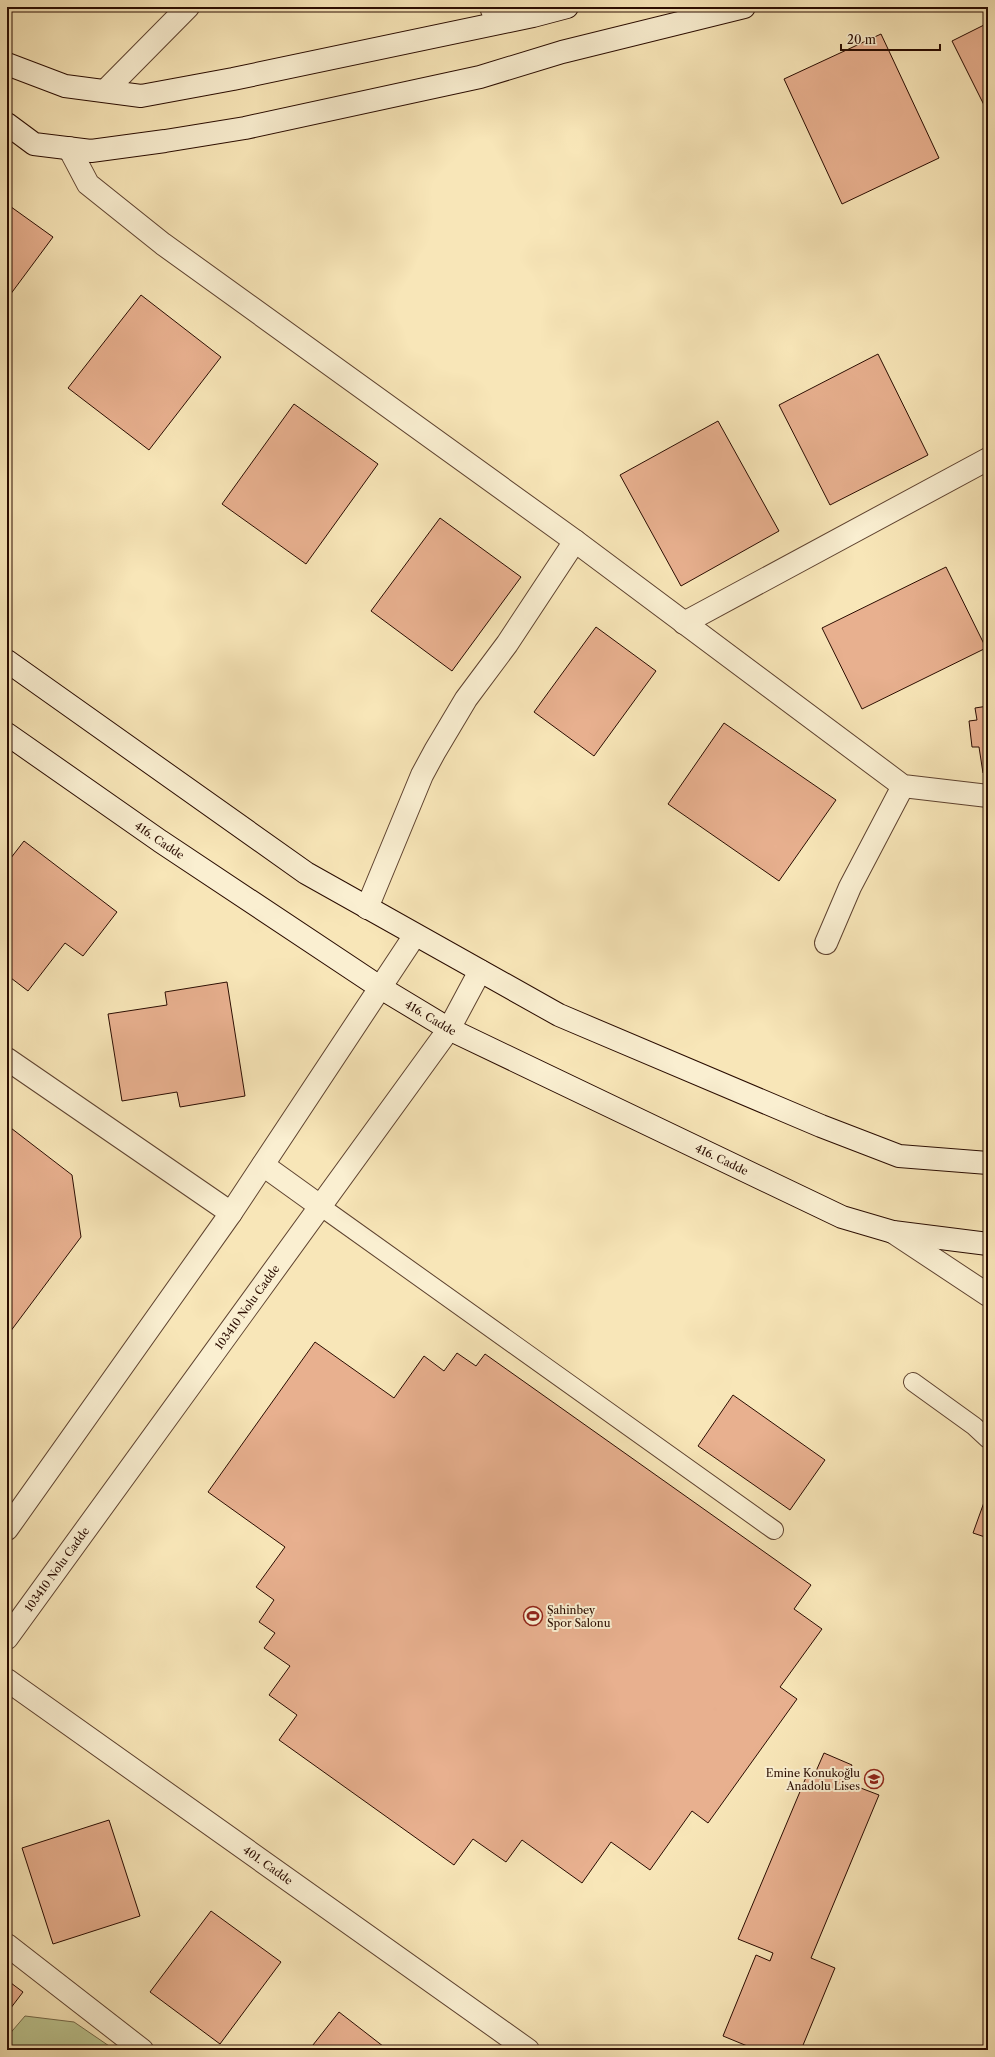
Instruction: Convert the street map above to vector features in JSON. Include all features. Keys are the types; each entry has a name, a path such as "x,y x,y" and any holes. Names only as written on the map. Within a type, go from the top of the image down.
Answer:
{"street":[{"path":"105,91 188,7"},
{"path":"7,64 65,86 141,96 232,79 494,15 567,7"},
{"path":"7,124 34,144 91,151 165,141 304,115 480,77 562,52 744,7"},
{"path":"70,148 88,184 163,244 574,541 903,786 988,796"},
{"path":"684,623 988,459"},
{"path":"367,908 413,797 435,751 466,699 507,644 574,541"},
{"path":"7,661 306,874 559,1015 821,1126 899,1156 988,1163"},
{"name":"416. Cadde","path":"7,734 160,841 381,988 449,1029 842,1217 894,1232 988,1244"},
{"path":"826,943 850,887 903,786"},
{"path":"7,1529 231,1213 415,935"},
{"name":"103410 Nolu Cadde","path":"7,1638 449,1029 480,971"},
{"path":"7,1059 231,1213"},
{"path":"263,1165 320,1206"},
{"name":"416. Cadde","path":"894,1232 988,1295"},
{"name":"401. Cadde","path":"7,1680 528,2050"},
{"path":"7,1945 142,2050"}],"lane":[{"path":"320,1206 774,1530"},
{"path":"913,1382 974,1426 988,1439"}],"green space":[{"path":"25,2016 74,2022 115,2050 7,2050 7,2037"}],"building":[{"path":"988,23 988,113 952,41"},
{"path":"881,34 939,158 842,204 784,79"},
{"path":"7,204 53,237 7,299"},
{"path":"141,295 221,357 149,450 68,388"},
{"path":"878,354 928,455 830,505 779,405"},
{"path":"294,404 378,464 306,564 222,504"},
{"path":"718,421 779,531 681,586 620,475"},
{"path":"440,518 521,577 452,671 371,611"},
{"path":"946,567 986,648 862,709 822,628"},
{"path":"596,627 656,671 594,756 534,712"},
{"path":"988,706 988,772 983,773 979,747 972,747 969,721 977,720 975,708"},
{"path":"724,723 836,800 779,881 668,804"},
{"path":"24,841 117,912 83,956 65,943 28,991 7,975 7,907 9,904 7,903 7,863"},
{"path":"227,982 245,1096 180,1107 177,1092 122,1101 108,1014 167,1005 165,992"},
{"path":"7,1125 72,1175 81,1237 7,1336"},
{"name":"Şahinbey Spor Salonu","path":"315,1342 394,1398 424,1356 444,1371 457,1353 476,1366 485,1354 811,1585 794,1609 822,1629 780,1687 797,1699 708,1823 692,1811 650,1870 611,1842 582,1883 522,1840 506,1862 473,1839 454,1865 279,1740 297,1715 269,1695 290,1666 264,1648 275,1633 259,1622 274,1600 256,1587 285,1547 208,1492"},
{"path":"733,1395 825,1460 790,1510 698,1446"},
{"path":"987,1494 988,1495 988,1538 973,1533"},
{"path":"824,1753 852,1765 845,1782 879,1795 811,1958 835,1968 801,2050 757,2050 723,2036 756,1955 770,1961 773,1953 738,1939 807,1775 813,1778"},
{"path":"109,1820 140,1916 53,1944 22,1848"},
{"path":"211,1911 281,1962 220,2044 150,1992"},
{"path":"7,1980 23,1992 7,2013"},
{"path":"339,2012 388,2050 309,2050"}],"place":[{"name":"Şahinbey Spor Salonu","path":"533,1616"},
{"name":"Emine Konukoğlu Anadolu Lises","path":"874,1779"}]}
